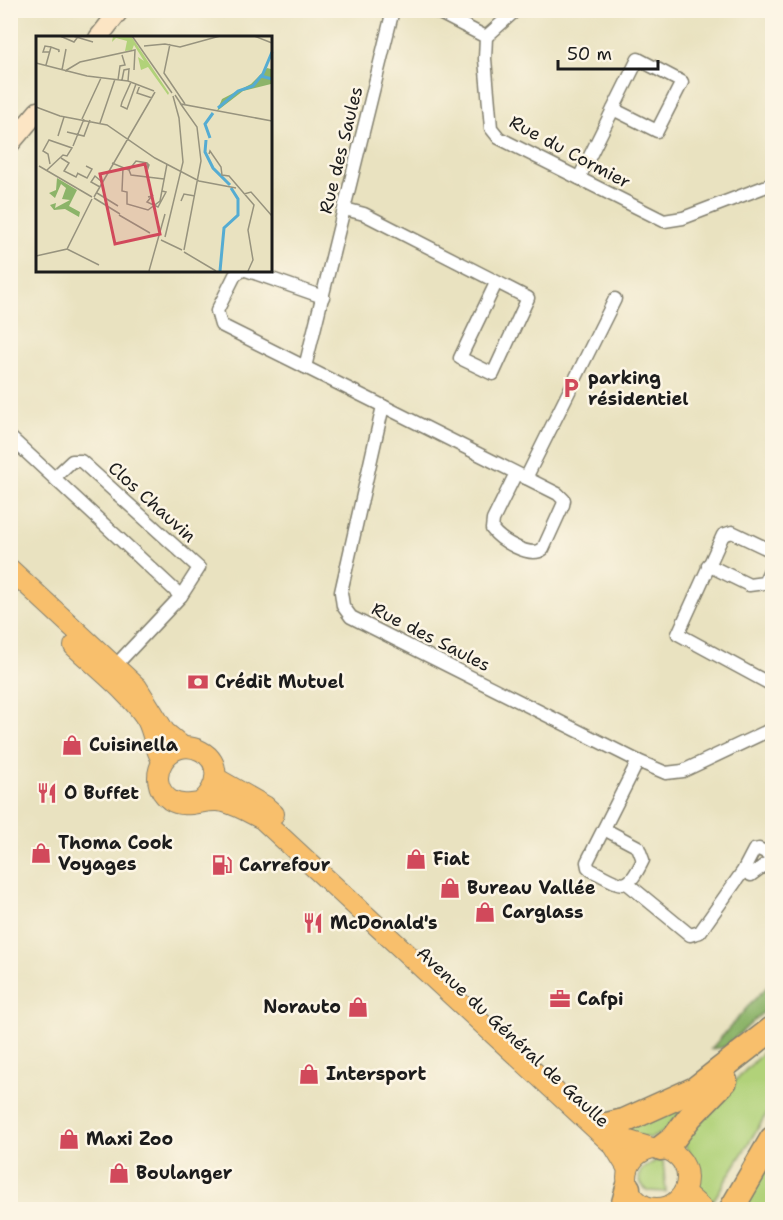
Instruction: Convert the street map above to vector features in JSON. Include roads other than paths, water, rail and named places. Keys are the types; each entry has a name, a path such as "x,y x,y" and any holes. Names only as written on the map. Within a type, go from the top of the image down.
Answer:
{"highway":[{"path":"607,1125 624,1121 695,1089 772,1031"},
{"path":"656,1148 674,1138 690,1117 772,1031"},
{"path":"731,1209 772,1138"}],"main road":[{"path":"10,569 137,687 165,732 183,747"},
{"name":"Avenue du Général de Gaulle","path":"10,586 138,707 148,722 162,760 158,776 159,784 168,798 184,805 202,801 223,801 262,819 614,1146 626,1189 640,1204 650,1208 672,1208 684,1192 687,1183 684,1164 670,1151 623,1139 265,806 216,778"},
{"path":"162,760 168,754 183,747 192,747 207,755 212,762 216,778 209,795 202,801"},
{"path":"626,1189 637,1155 656,1148"},
{"path":"684,1192 703,1208"}],"street":[{"name":"Rue des Saules","path":"305,367 393,10"},
{"path":"434,10 486,37 516,10"},
{"path":"99,36 117,12"},
{"name":"Rue du Cormier","path":"486,37 485,59 491,128 499,138 664,221 683,218 772,184"},
{"path":"579,178 613,110 639,59 682,82 657,131 613,110"},
{"path":"10,144 36,113"},
{"path":"345,209 364,214 528,298 493,374 460,358 496,283"},
{"path":"241,272 235,275 217,311 221,325 521,476 558,494 564,500 564,505 543,549 531,553 498,537 492,529 493,520 521,476 615,299"},
{"path":"251,272 323,297"},
{"name":"Rue des Saules","path":"383,406 341,592 343,606 351,617 666,773 682,771 772,729"},
{"path":"10,437 181,596"},
{"name":"Clos Chauvin","path":"55,477 72,461 81,461 199,568 181,596 115,666"},
{"path":"772,551 732,532 723,535 678,634 772,685"},
{"path":"708,565 748,585 764,583 772,566"},
{"path":"638,761 587,862 588,867 621,884 628,884 690,934 700,933 742,871"},
{"path":"604,829 638,847 643,860 634,879 628,884"}],"place":[{"name":"parking résidentiel","path":"571,388"},
{"name":"Crédit Mutuel","path":"198,682"},
{"name":"Cuisinella","path":"72,745"},
{"name":"O Buffet","path":"47,793"},
{"name":"Thoma Cook Voyages","path":"41,853"},
{"name":"Fiat","path":"416,859"},
{"name":"Carrefour","path":"222,865"},
{"name":"Bureau Vallée","path":"450,888"},
{"name":"Carglass","path":"485,912"},
{"name":"McDonald's","path":"313,923"},
{"name":"Cafpi","path":"560,999"},
{"name":"Norauto","path":"358,1007"},
{"name":"Intersport","path":"309,1074"},
{"name":"Maxi Zoo","path":"69,1139"},
{"name":"Boulanger","path":"119,1173"}]}
